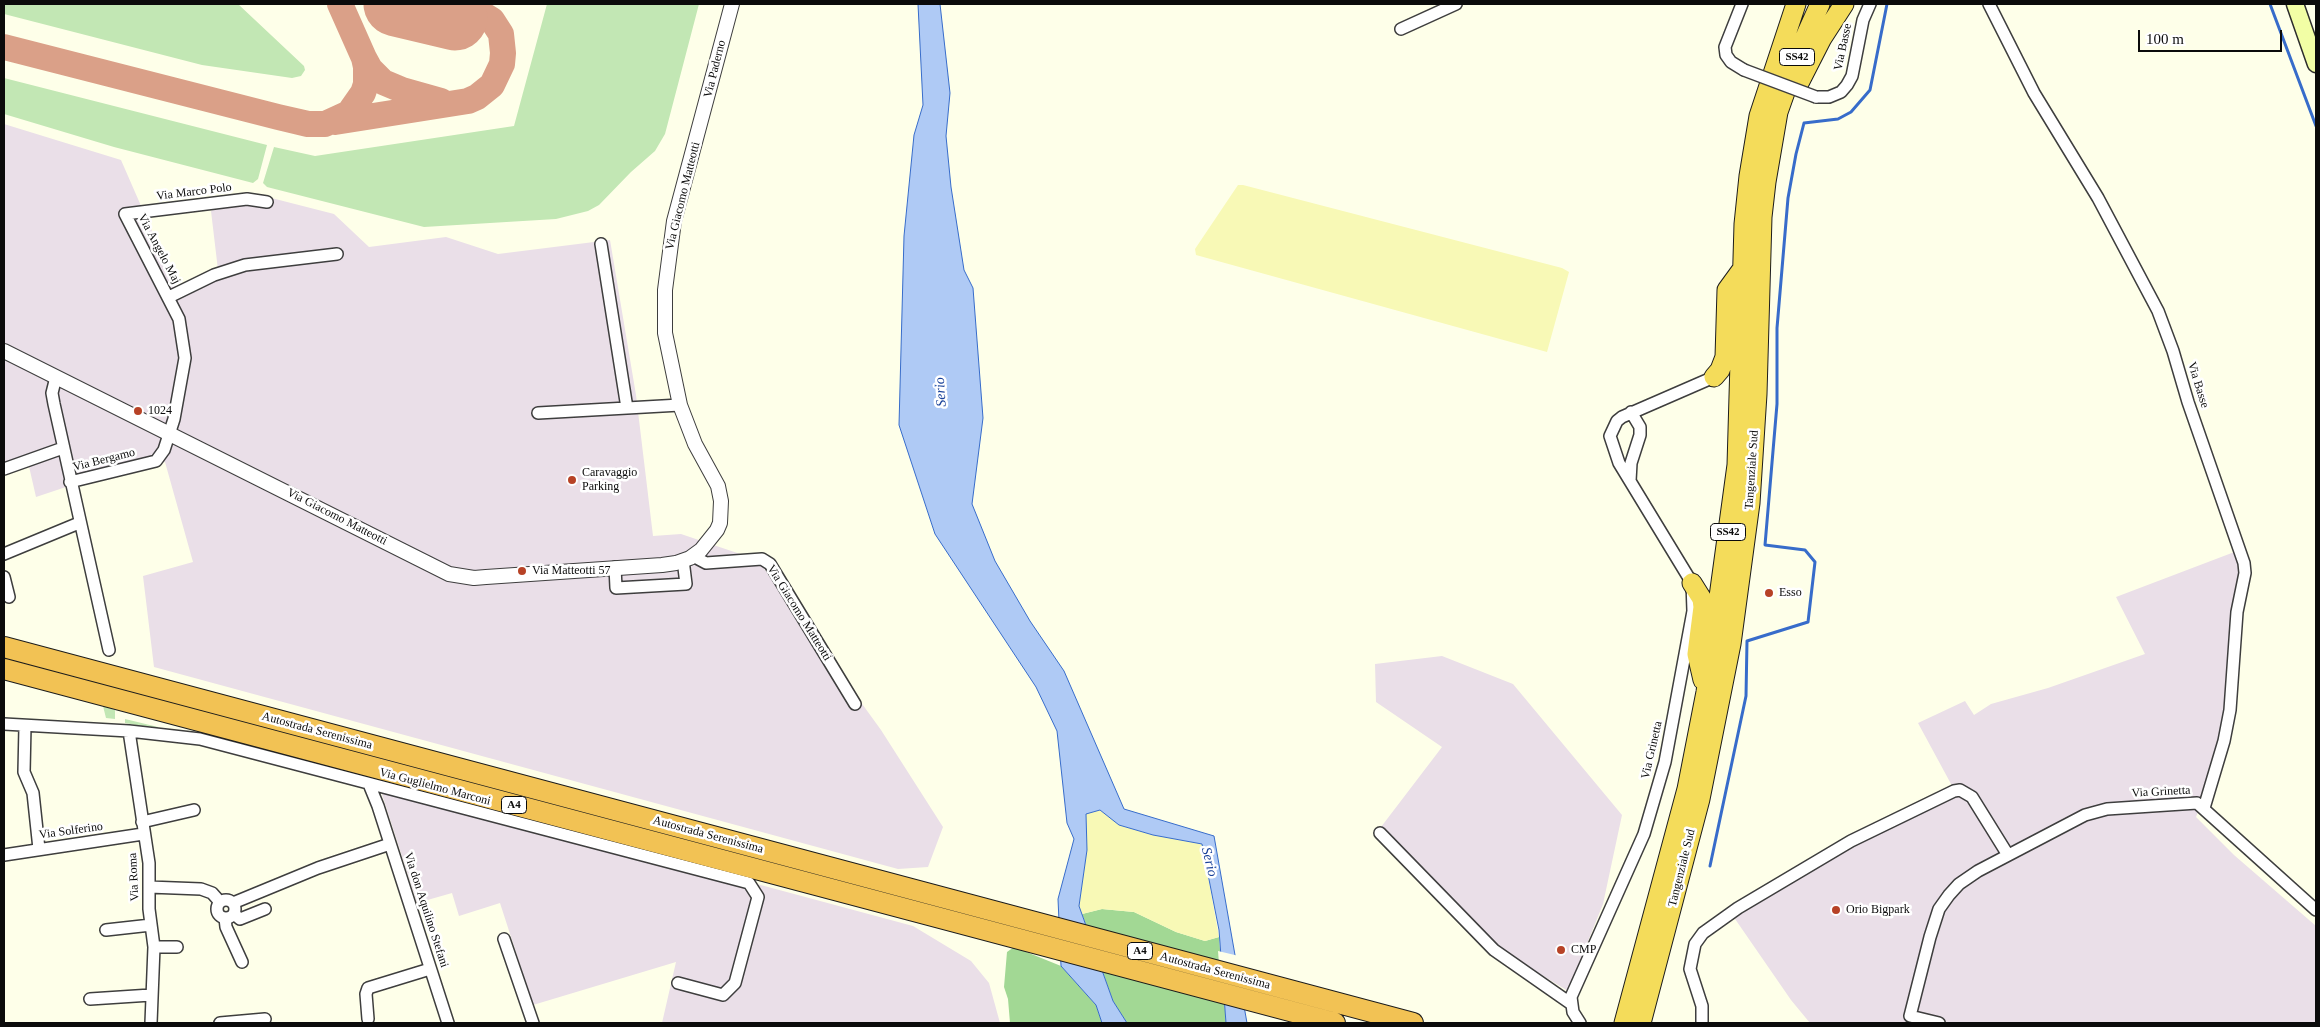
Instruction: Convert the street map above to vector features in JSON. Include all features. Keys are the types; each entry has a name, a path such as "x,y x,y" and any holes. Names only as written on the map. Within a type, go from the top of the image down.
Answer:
{"highway":[{"path":"1785,35 1792,4"},
{"name":"SS42","path":"1785,35 1796,4"},
{"name":"Tangenziale Sud","path":"1641,1023 1700,799 1734,626 1746,538 1753,454 1762,217 1778,112 1802,44 1820,4"},
{"path":"1778,112 1790,102 1822,38 1844,4"},
{"name":"Tangenziale Sud","path":"1624,1023 1687,789 1706,692 1737,465 1743,268 1749,176 1760,116 1785,35"},
{"path":"1714,377 1720,370 1725,357 1727,290 1743,268"},
{"path":"1692,583 1702,599 1703,607 1697,654 1706,692"},
{"name":"Autostrada Serenissima","path":"4,647 1413,1023"},
{"name":"Autostrada Serenissima","path":"4,669 1335,1023"}],"main road":[{"path":"2295,4 2316,64"}],"street":[{"name":"Via Paderno","path":"698,135 732,4"},
{"path":"1401,29 1456,4"},
{"name":"Via Basse","path":"1742,4 1725,47 1726,55 1731,62 1744,70 1816,96 1829,96 1841,92 1852,76 1863,20 1870,4"},
{"name":"Via Basse","path":"1989,4 2034,93 2098,198 2158,311 2174,351 2188,402 2244,563 2245,573 2237,612 2230,710 2224,741 2204,808"},
{"name":"Via Giacomo Matteotti","path":"4,351 449,574 474,578 662,565 688,558 701,550 717,530 721,517 721,501 718,486 695,444 680,405 665,332 665,290 671,236 698,135"},
{"name":"Via Marco Polo","path":"125,214 247,199 267,202"},
{"name":"Via Angelo Maj","path":"125,214 170,297 179,319 185,358 174,419 169,434"},
{"path":"602,244 627,408"},
{"name":"Via Angelo Maj","path":"170,297 214,275 245,265 337,254"},
{"path":"56,377 52,393 70,482"},
{"name":"Via Grinetta","path":"1570,1003 1644,834 1665,762 1693,611 1692,583 1619,463 1610,436 1616,421 1631,412 1714,377"},
{"path":"538,413 680,405"},
{"path":"1630,481 1630,463 1640,435 1640,427 1631,412"},
{"name":"Via Bergamo","path":"109,650 70,482 156,461 164,450 169,434"},
{"path":"4,469 63,448"},
{"path":"4,554 79,523"},
{"name":"Via Giacomo Matteotti","path":"688,558 706,563 762,559 770,564 855,704"},
{"path":"615,567 616,588 686,584 688,558"},
{"path":"4,577 9,596"},
{"name":"Via Guglielmo Marconi","path":"4,724 129,730 200,739 380,788 749,883 758,897 736,984 723,995 678,983"},
{"path":"25,726 24,772 34,793 39,849"},
{"name":"Via Roma","path":"129,730 142,828 149,863 151,925 154,947 151,1023"},
{"name":"Via don Aquilino Stefani","path":"369,784 378,806 448,1023"},
{"name":"Via don Aquilino Stefani","path":"378,806 380,788"},
{"path":"1702,1023 1702,1006 1690,969 1695,944 1703,933 1738,908 1851,841 1954,791 1960,790 1972,797 2008,855"},
{"name":"Via Grinetta","path":"1939,1023 1909,1020 1939,909 1959,884 2008,855 2085,815 2107,809 2197,803 2316,910"},
{"name":"Via Solferino","path":"4,855 142,828 194,810"},
{"path":"1380,833 1494,950 1570,1003 1580,1023"},
{"path":"265,910 240,919 231,912 226,899 220,902 217,907 218,913 231,912 318,868 390,844"},
{"path":"149,887 200,889 212,892 220,902"},
{"path":"231,912 226,927 242,962"},
{"path":"106,930 151,925"},
{"path":"504,938 533,1023"},
{"path":"154,947 177,947"},
{"path":"368,1019 366,994 368,988 430,969"},
{"path":"90,999 151,995"},
{"path":"220,1023 265,1019"}],"shaded area":[{"path":"4,4 238,4 304,66 305,70 301,76 292,78 202,65 4,14"},
{"path":"547,4 699,4 665,134 655,151 631,172 599,205 588,211 556,219 424,227 267,187 263,183 274,147 315,156 514,126"},
{"path":"4,78 267,145 258,179 253,183 114,147 4,114"},
{"path":"4,124 121,160 176,286 218,270 211,211 248,192 334,214 369,247 446,237 498,254 610,240 636,395 653,536 681,534 758,560 881,730 943,827 928,867 898,869 154,667 143,576 193,562 165,462 90,479 36,497 28,462 4,471"},
{"path":"2237,551 2241,563 2227,710 2208,787 2196,817 2234,855 2316,926 2316,1023 1810,1023 1791,1000 1733,916 1853,846 1957,795 1918,723 1965,701 1974,715 1991,704 2048,688 2145,654 2116,597"},
{"path":"1442,656 1513,684 1622,815 1603,904 1568,991 1494,946 1381,827 1442,747 1376,702 1375,664"},
{"path":"103,706 115,710 115,719 106,718"},
{"path":"125,719 158,727 158,729 125,723"},
{"path":"378,782 913,926 971,961 989,983 1000,1023 662,1023 676,962 533,1005 500,903 459,916 452,893 417,903"},
{"path":"1102,909 1134,912 1176,932 1205,941 1219,937 1226,1023 1127,1023 1113,1001 1082,914"},
{"path":"1014,947 1061,966 1096,1005 1102,1023 1010,1023 1008,999 1004,987 1007,952"}],"sand":[{"path":"1238,185 1562,268 1569,272 1547,352 1196,255 1195,249"},
{"path":"1100,810 1119,825 1153,835 1202,844 1219,937 1205,941 1176,932 1134,912 1102,909 1082,914 1079,906 1087,850 1086,814"}],"water":[{"name":"Serio","path":"918,4 940,4 950,93 946,136 951,187 964,270 973,288 983,418 972,504 995,561 1030,621 1064,671 1124,809 1214,836 1247,1023 1226,1023 1219,930 1202,844 1153,835 1119,825 1100,810 1086,814 1087,850 1079,906 1113,1001 1127,1023 1102,1023 1096,1005 1061,966 1058,899 1074,839 1067,823 1057,731 1036,687 935,534 899,425 904,236 914,135 923,105"}],"pier":[{"path":"1218,951 1239,956 1247,1007 1222,1001"}],"waterway":[{"path":"1710,866 1746,696 1747,641 1808,622 1815,562 1805,550 1765,545 1777,404 1777,328 1788,198 1796,154 1804,123 1838,119 1851,112 1870,90 1887,4"},
{"path":"2270,4 2316,126"}],"taxiway":[{"path":"4,47 278,117 308,124 325,124 349,113 363,93 366,84 364,58 340,4"},
{"path":"335,122 468,101 477,97 492,85 502,64 503,53 501,34 492,20 471,7 458,4 429,7 416,4"},
{"path":"364,58 370,69 383,82 402,90 441,101"}],"runway":[{"path":"396,4 455,18"}],"place":[{"name":"1024","path":"138,411"},
{"name":"Caravaggio Parking","path":"572,480"},
{"name":"Via Matteotti 57","path":"522,571"},
{"name":"Esso","path":"1769,593"},
{"name":"Orio Bigpark","path":"1836,910"},
{"name":"CMP","path":"1561,950"}]}
